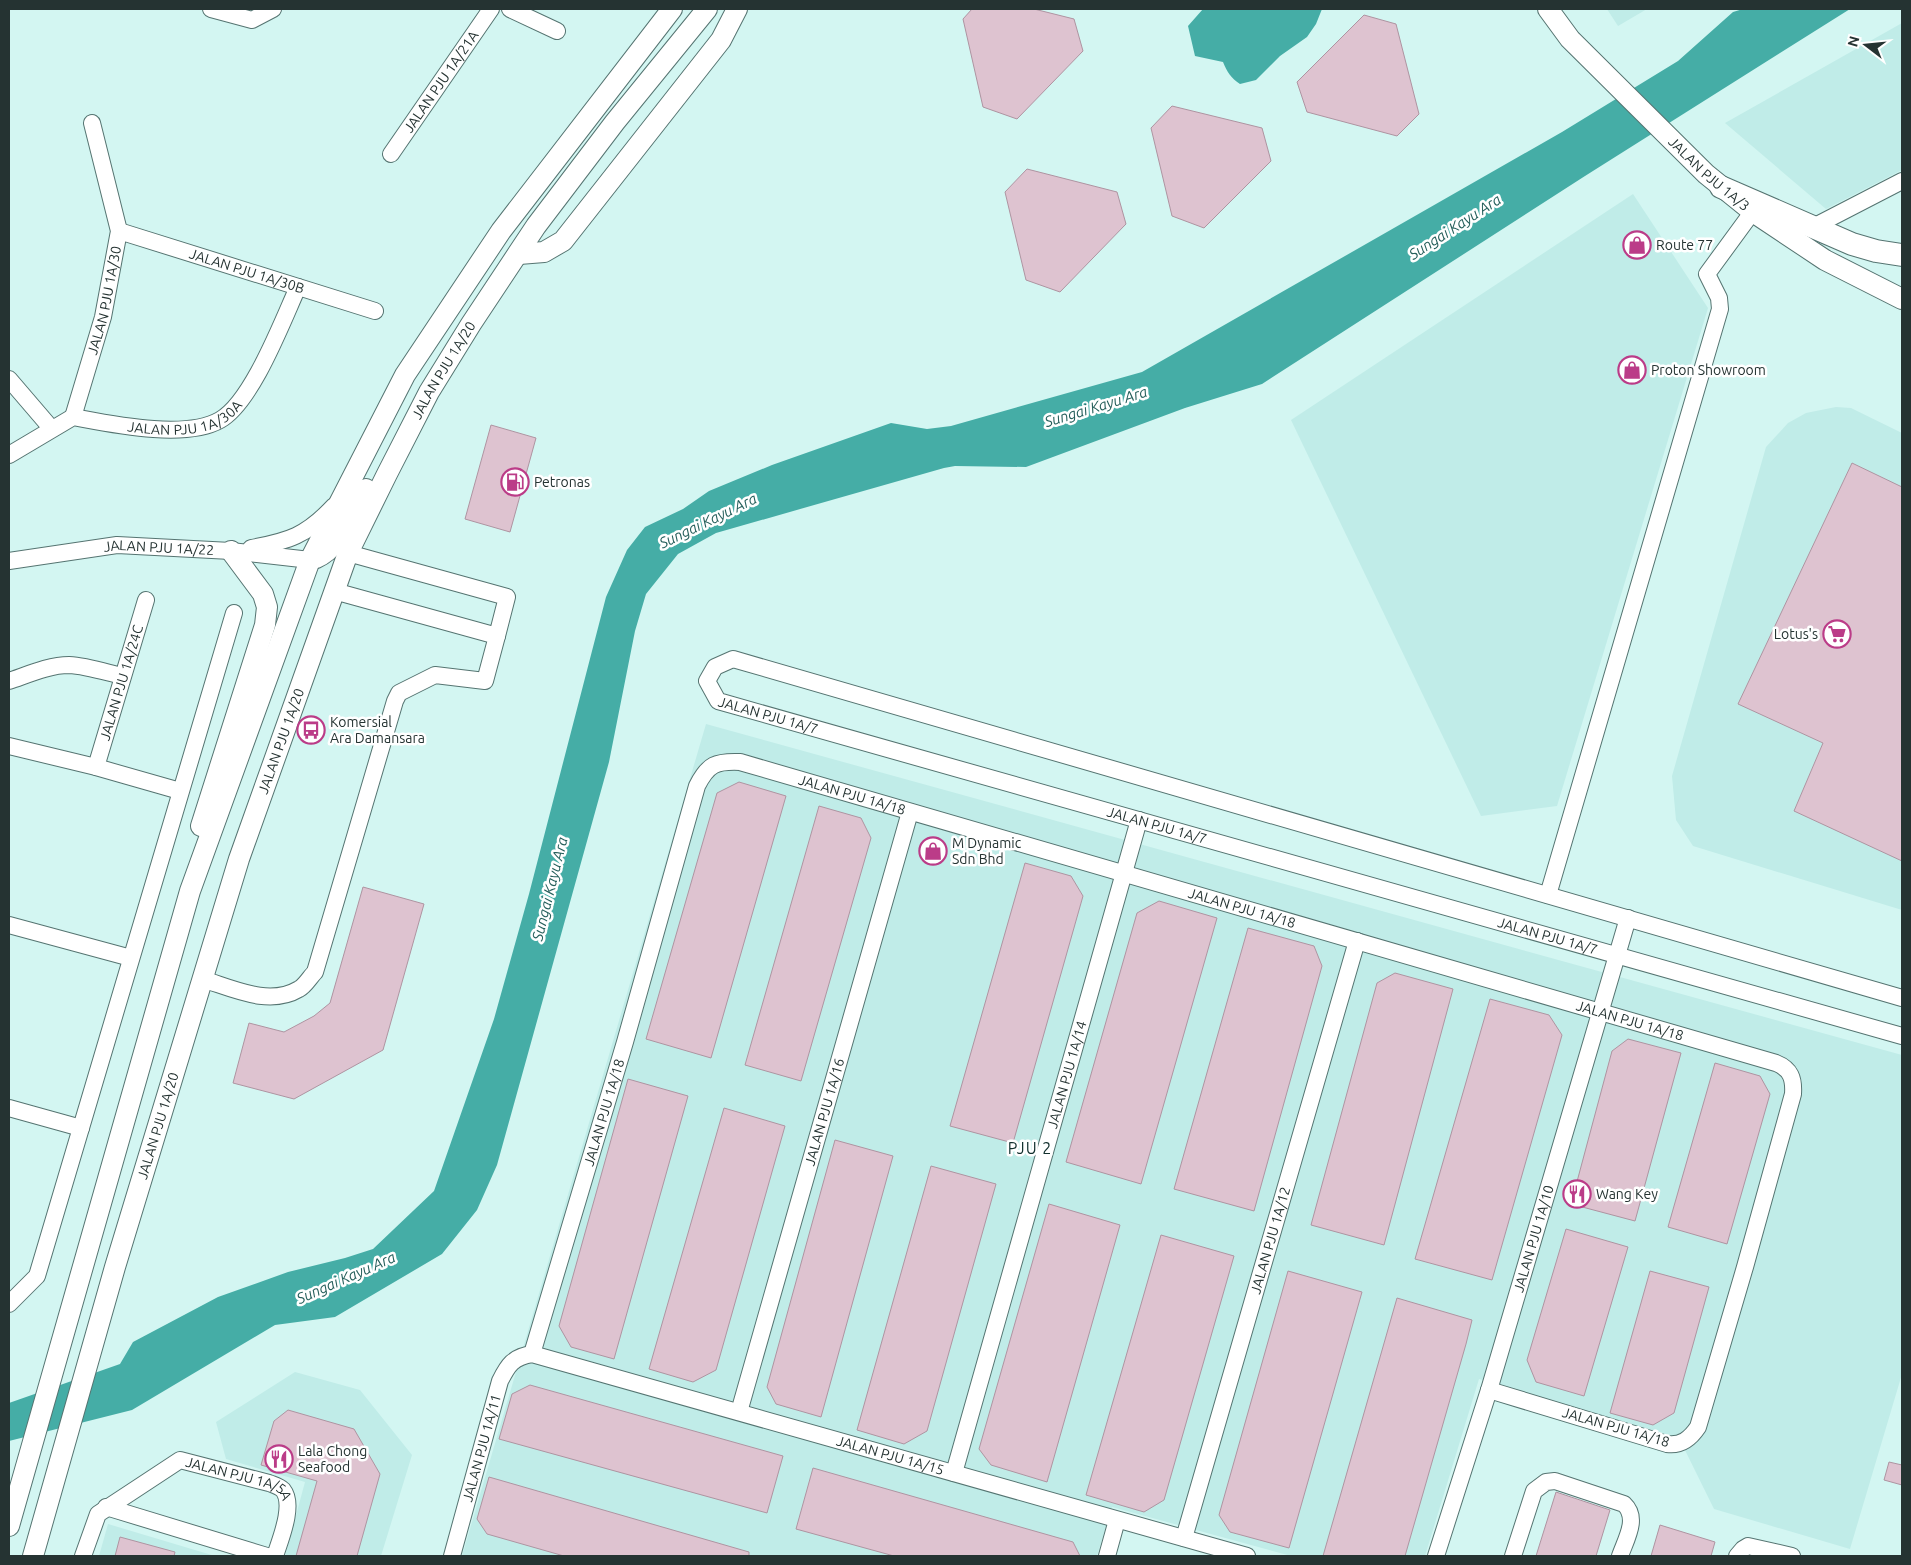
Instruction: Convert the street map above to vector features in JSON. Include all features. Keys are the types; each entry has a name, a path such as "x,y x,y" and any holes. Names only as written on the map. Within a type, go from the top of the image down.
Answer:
{"main road":[{"path":"1721,187 1756,208 1813,227 1852,244 1876,251 1902,255"}],"street":[{"path":"211,9 252,20 273,9"},
{"name":"JALAN PJU 1A/21A","path":"391,154 491,9"},
{"path":"510,9 558,31"},
{"path":"641,48 653,9"},
{"name":"JALAN PJU 1A/20","path":"9,1526 190,892 310,560 405,375 495,239 672,9"},
{"name":"JALAN PJU 1A/20","path":"36,1548 115,1267 239,859 348,553 386,474 429,392 536,226 615,122 707,9"},
{"path":"519,254 544,252 564,241 721,40 737,9"},
{"name":"JALAN PJU 1A/3","path":"1548,9 1570,39 1721,187"},
{"name":"JALAN PJU 1A/30","path":"74,416 103,317 119,231 92,123"},
{"path":"1813,227 1902,181"},
{"path":"1548,894 1720,309 1719,298 1707,274 1756,208"},
{"name":"JALAN PJU 1A/3","path":"1756,208 1824,260 1902,299"},
{"name":"JALAN PJU 1A/30B","path":"119,231 374,312"},
{"name":"JALAN PJU 1A/30A","path":"74,416 113,425 179,429 200,428 219,420 235,408 264,363 298,287"},
{"path":"9,379 51,428"},
{"path":"9,455 29,444 51,428 74,416"},
{"path":"310,560 324,555 330,549 339,538 370,483 386,474"},
{"path":"190,892 193,852 265,625 267,607 262,594 231,551 290,540 317,523 345,494"},
{"name":"JALAN PJU 1A/22","path":"9,561 117,545 231,551 310,560"},
{"path":"202,979 265,997 280,996 300,989 314,972 399,693 435,675 485,681 507,597 348,553"},
{"path":"334,591 497,636"},
{"name":"JALAN PJU 1A/24C","path":"96,767 146,600"},
{"path":"9,1304 37,1276 234,613"},
{"name":"JALAN PJU 1A/7","path":"1902,998 733,659 715,667 707,681 718,701 1902,1036"},
{"path":"9,681 50,668 67,665 86,667 122,676"},
{"path":"9,746 96,767 180,791"},
{"name":"JALAN PJU 1A/18","path":"532,1354 622,1052 697,786 703,774 712,766 723,761 740,762 1785,1067 1791,1074 1794,1084 1793,1094 1698,1427 1692,1436 1675,1445 1667,1444 1489,1390"},
{"name":"JALAN PJU 1A/16","path":"739,1412 910,812"},
{"name":"JALAN PJU 1A/14","path":"954,1474 1138,820"},
{"name":"JALAN PJU 1A/10","path":"1436,1556 1489,1390 1628,918"},
{"path":"9,925 131,958"},
{"name":"JALAN PJU 1A/12","path":"1184,1538 1357,941"},
{"path":"9,1108 80,1128"},
{"name":"JALAN PJU 1A/15","path":"532,1354 1247,1556"},
{"name":"JALAN PJU 1A/11","path":"454,1556 500,1382 510,1364 520,1356 532,1354"},
{"name":"JALAN PJU 1A/5A","path":"84,1556 98,1514 180,1460 269,1483 279,1487 284,1492 288,1499 286,1520 275,1556"},
{"path":"1513,1556 1534,1491 1546,1482 1555,1481 1624,1504 1628,1508 1631,1512 1631,1522 1620,1556"},
{"path":"106,1507 267,1556"},
{"path":"1107,1556 1117,1520"},
{"path":"1736,1556 1742,1549 1748,1546 1792,1556"}],"shaded area":[{"path":"1607,9 1647,9 1618,26"},
{"path":"1902,23 1902,170 1826,209 1725,123"},
{"path":"1633,194 1708,308 1557,806 1481,816 1291,420"},
{"path":"1836,407 1851,408 1902,433 1902,910 1693,846 1676,820 1672,776 1766,447 1788,423 1806,413"},
{"path":"706,724 1902,1055 1902,1374 1850,1549 1714,1509 1679,1438 1479,1379 1425,1556 1291,1556 1112,1507 1097,1556 462,1556"},
{"path":"295,1372 360,1390 412,1455 381,1556 285,1556 305,1482 226,1459 216,1422"},
{"path":"108,1524 215,1556 99,1556"}],"water":[{"path":"1203,9 1322,9 1316,24 1307,37 1280,56 1256,80 1240,84 1226,69 1223,62 1195,56 1188,26"},
{"name":"Sungai Kayu Ara","path":"1743,9 1850,9 1585,176 1262,384 1185,408 1026,467 955,466 944,468 716,533 678,554 646,594 635,631 609,762 497,1165 477,1210 442,1254 335,1317 275,1325 132,1410 9,1441 9,1403 120,1364 133,1342 218,1297 288,1272 373,1249 434,1191 494,1019 529,894 606,597 627,550 645,527 683,509 709,491 772,465 891,423 927,429 951,426 1142,372 1562,132 1678,61 1733,12"}],"building":[{"path":"972,9 1034,9 1074,19 1083,51 1017,119 983,107 963,19"},
{"path":"1364,15 1396,24 1419,114 1397,136 1307,112 1297,82"},
{"path":"1172,106 1262,128 1271,161 1204,228 1172,216 1151,128"},
{"path":"1027,169 1117,192 1126,224 1060,292 1026,280 1005,192"},
{"path":"491,425 536,438 510,532 465,519"},
{"name":"Lotus's","path":"1852,463 1902,487 1902,861 1794,811 1823,743 1738,704"},
{"path":"739,782 786,796 711,1058 646,1039 717,793"},
{"path":"819,806 861,818 871,838 801,1081 745,1065"},
{"path":"1025,863 1071,876 1083,896 1013,1143 950,1126"},
{"path":"363,887 424,904 383,1050 294,1099 233,1083 249,1023 284,1032 314,1016 330,1003"},
{"path":"1159,901 1217,918 1141,1184 1066,1162 1137,913"},
{"path":"1248,928 1314,946 1322,966 1254,1211 1174,1189"},
{"path":"1395,973 1453,989 1384,1245 1311,1225 1377,983"},
{"path":"1490,999 1549,1015 1562,1035 1492,1280 1415,1259"},
{"path":"1628,1039 1681,1053 1635,1221 1571,1204 1612,1051"},
{"path":"1715,1063 1760,1076 1770,1094 1727,1244 1668,1227"},
{"path":"628,1079 688,1096 614,1359 571,1347 559,1326"},
{"path":"724,1108 785,1126 716,1370 693,1382 649,1369"},
{"path":"835,1140 893,1156 821,1417 776,1404 767,1387"},
{"path":"931,1166 996,1184 927,1431 904,1444 857,1430"},
{"path":"1049,1204 1120,1225 1047,1482 991,1465 979,1449"},
{"path":"1566,1229 1628,1247 1584,1396 1536,1382 1527,1360"},
{"path":"1161,1235 1234,1256 1164,1500 1144,1512 1086,1495"},
{"path":"1288,1271 1362,1292 1289,1548 1230,1532 1219,1515"},
{"path":"1650,1271 1709,1287 1674,1413 1653,1425 1610,1413"},
{"path":"1397,1298 1472,1320 1466,1344 1405,1556 1323,1556"},
{"path":"530,1385 783,1456 767,1513 499,1439 512,1394"},
{"path":"288,1410 354,1429 380,1474 357,1556 296,1556 317,1481 261,1465 274,1421"},
{"path":"1889,1462 1902,1465 1902,1485 1884,1480"},
{"path":"813,1468 1073,1542 1080,1556 894,1556 796,1529"},
{"path":"489,1477 749,1552 749,1556 564,1556 487,1534 477,1519"},
{"path":"1556,1492 1610,1510 1596,1556 1536,1556"},
{"path":"1660,1525 1715,1542 1711,1556 1651,1556"},
{"path":"120,1537 175,1552 174,1556 115,1556"}],"place":[{"name":"Route 77","path":"1637,245"},
{"name":"Proton Showroom","path":"1632,370"},
{"name":"Petronas","path":"515,482"},
{"name":"Lotus's","path":"1837,634"},
{"name":"Komersial Ara Damansara","path":"311,730"},
{"name":"M Dynamic Sdn Bhd","path":"933,851"},
{"name":"Wang Key","path":"1577,1194"},
{"name":"Lala Chong Seafood","path":"279,1459"}],"district":[{"name":"PJU 2","path":"1030,1148"}]}
